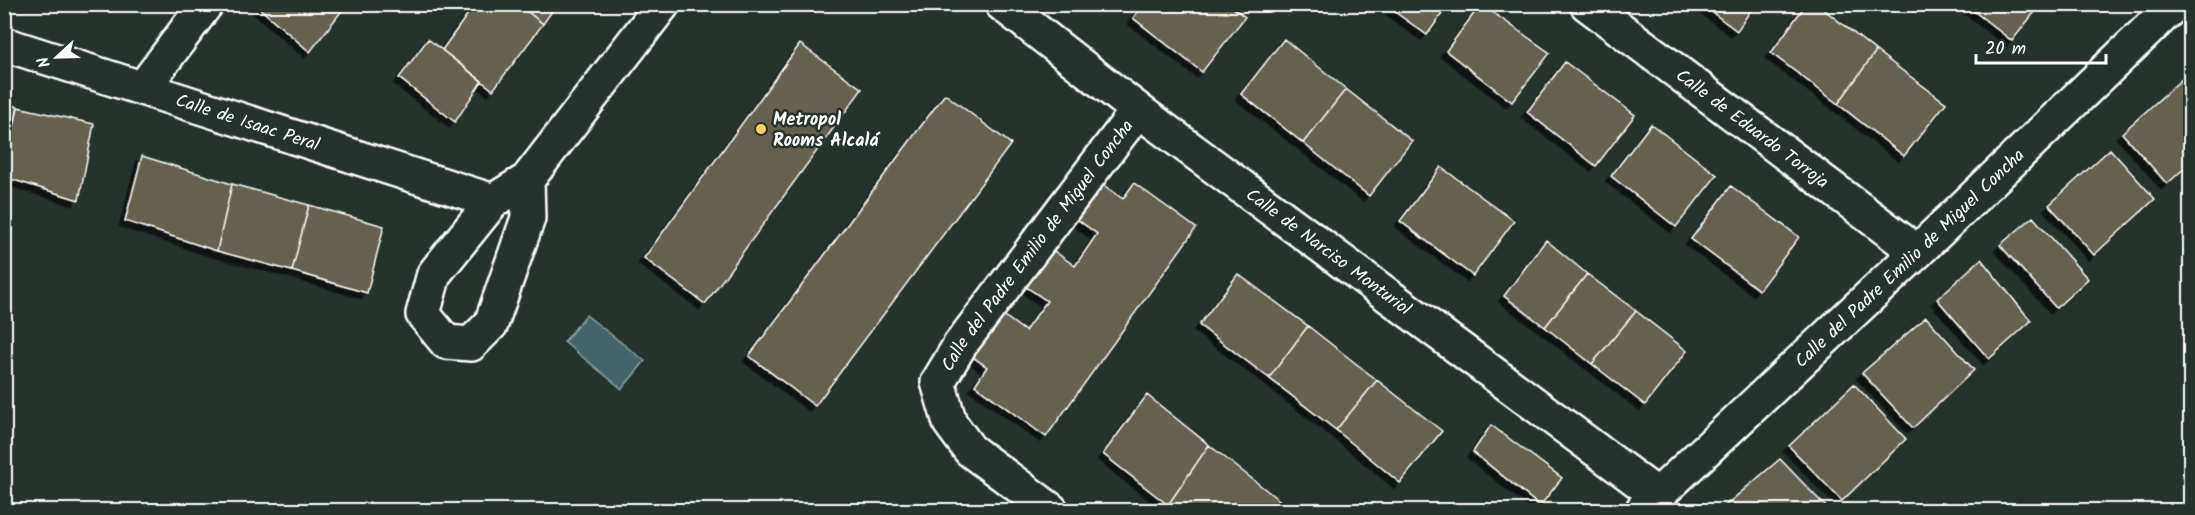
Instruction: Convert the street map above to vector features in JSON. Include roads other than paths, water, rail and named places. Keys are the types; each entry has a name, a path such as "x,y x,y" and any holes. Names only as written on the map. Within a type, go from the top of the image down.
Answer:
{"street":[{"path":"143,88 206,4"},
{"path":"527,180 528,218 491,324 471,344 446,342 423,314 434,274 493,201 527,180 663,4"},
{"name":"Calle de Narciso Monturiol","path":"1002,4 1649,503"},
{"name":"Calle de Eduardo Torroja","path":"1587,4 1917,252"},
{"name":"Calle del Padre Emilio de Miguel Concha","path":"1649,503 1917,252 2171,6"},
{"name":"Calle de Isaac Peral","path":"4,44 493,201"},
{"name":"Calle del Padre Emilio de Miguel Concha","path":"1051,510 970,450 950,423 938,382 960,345 1138,110"}],"water":[{"path":"586,315 645,361 622,389 564,342"}],"place":[{"name":"Metropol Rooms Alcalá","path":"761,129"}]}
